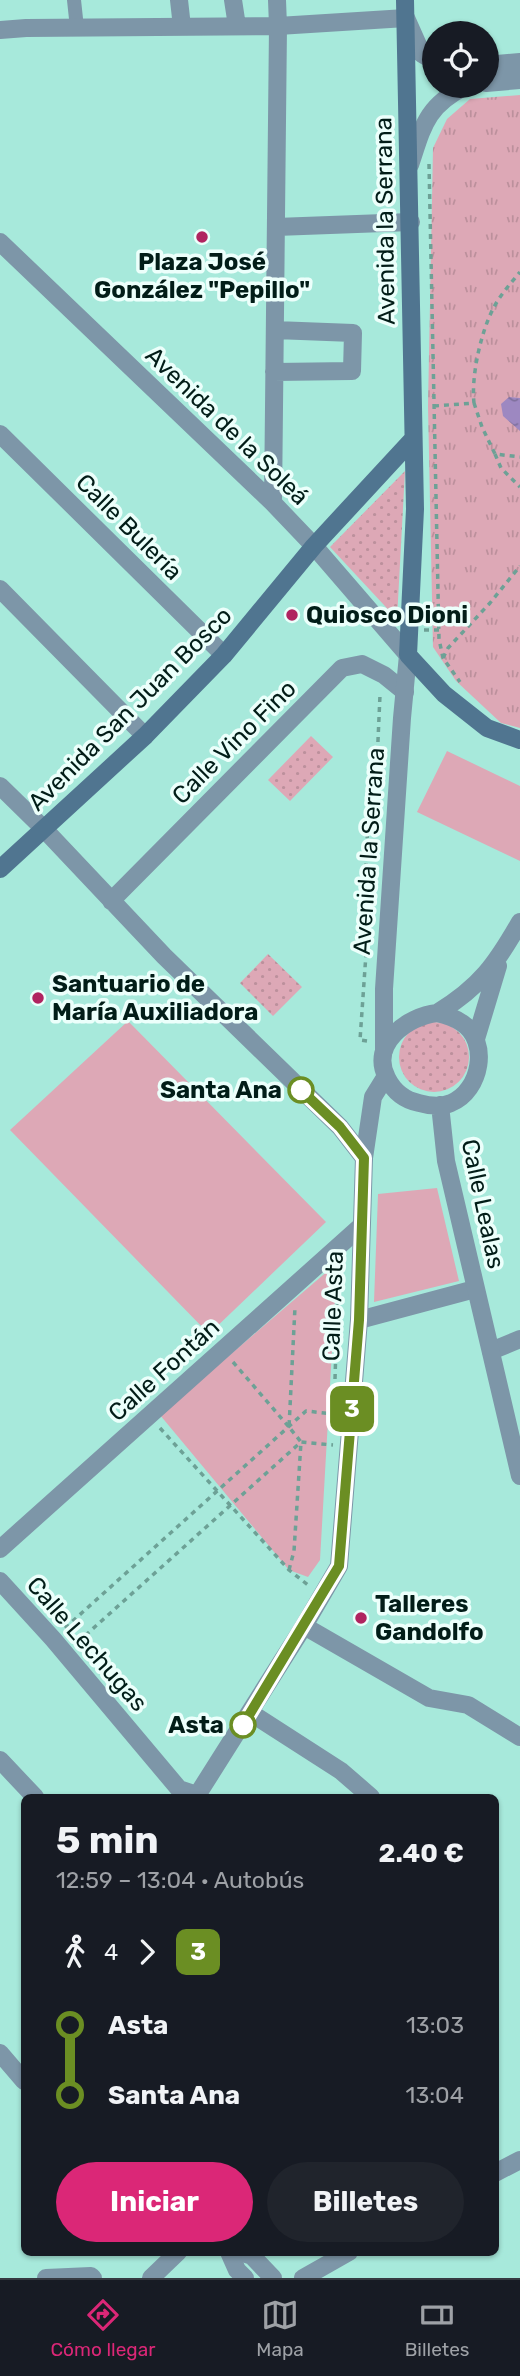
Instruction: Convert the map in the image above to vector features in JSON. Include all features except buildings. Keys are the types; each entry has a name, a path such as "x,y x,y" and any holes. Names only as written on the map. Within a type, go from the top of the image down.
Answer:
{"main road":[{"name":"Avenida la Serrana","path":"405,9 415,509 408,655"},
{"path":"314,546 412,440"},
{"name":"Avenida San Juan Bosco","path":"0,869 145,736 225,655 314,546"},
{"path":"408,655 444,694 488,728 520,740"}],"street":[{"path":"74,0 77,28"},
{"path":"179,0 182,27"},
{"path":"233,0 237,26"},
{"path":"273,503 277,0"},
{"path":"0,30 278,26 405,9 422,54"},
{"path":"499,64 520,62"},
{"path":"499,82 520,80"},
{"path":"408,170 425,118 447,98"},
{"path":"276,227 411,222"},
{"name":"Avenida de la Soleá","path":"0,242 273,503 314,546 408,655"},
{"path":"274,372 352,371 353,333 275,330"},
{"name":"Calle Bulería","path":"0,434 225,655"},
{"path":"0,589 145,736"},
{"name":"Avenida la Serrana","path":"377,1046 384,989 408,655"},
{"name":"Calle Vino Fino","path":"111,901 342,668 362,664 381,673 405,692"},
{"path":"0,786 222,1013 340,1127 364,1158"},
{"path":"501,954 476,1040 478,1065 469,1089 451,1103 440,1105 408,1100 401,1096 386,1076 377,1046 414,1018 437,1013 471,990 501,954 520,922"},
{"path":"437,1013 462,1023 476,1040"},
{"name":"Calle Asta","path":"198,1794 304,1626 312,1592 339,1566 341,1446 343,1415 359,1320 364,1158 373,1097 386,1076"},
{"name":"Calle Lealas","path":"440,1105 446,1161 520,1476"},
{"name":"Calle Fontán","path":"0,1549 360,1227"},
{"path":"359,1320 475,1289"},
{"path":"491,1351 520,1339"},
{"name":"Calle Lechugas","path":"0,1581 53,1639 179,1789 192,1794"},
{"path":"304,1626 429,1698 468,1706 520,1737"},
{"path":"251,1713 341,1771 368,1794"},
{"path":"0,1760 32,1794"},
{"path":"11,2056 21,2075"},
{"path":"499,2171 520,2160"},
{"path":"151,2278 174,2256"},
{"path":"231,2256 237,2270 245,2278"},
{"path":"252,2256 272,2278"},
{"path":"303,2278 342,2256"},
{"path":"46,2278 93,2278"}],"path":[{"path":"429,164 439,630 443,658 462,684"},
{"path":"520,272 493,308 482,338 472,392 482,427 501,468 520,487"},
{"path":"413,406 474,403"},
{"path":"495,454 520,457"},
{"path":"425,673 443,658 520,566"},
{"path":"410,629 439,630"},
{"path":"377,1046 360,1040 371,882 366,867 370,768 377,763 381,673"},
{"path":"334,1388 338,1281 347,1268"},
{"path":"289,1427 297,1284"},
{"path":"222,1350 301,1442 294,1550 289,1570"},
{"path":"334,1401 343,1415"},
{"path":"53,1639 306,1411 343,1415"},
{"path":"150,1415 230,1508 312,1592"},
{"path":"333,1425 343,1415"},
{"path":"333,1435 341,1446"},
{"path":"65,1656 301,1442 341,1446"},
{"path":"332,1456 341,1446"},
{"path":"312,1592 313,1577"}],"green space":[{"path":"520,95 520,728 501,723 456,681 433,647 428,406 433,148 447,119 470,99"},
{"path":"405,471 397,619 330,547"},
{"path":"311,736 333,757 290,801 268,780"},
{"path":"447,751 520,786 520,861 417,812"},
{"path":"268,954 302,987 273,1016 240,983"},
{"path":"128,1021 326,1222 209,1334 10,1130"},
{"path":"434,1022 459,1032 469,1057 459,1082 434,1092 409,1082 399,1057 409,1032"},
{"path":"437,1188 459,1281 374,1302 378,1194"},
{"path":"337,1263 320,1560 308,1577 289,1570 160,1415"}],"water":[{"path":"509,397 520,398 520,431 503,416 501,404"}],"bus line":[{"name":"3","path":"243,1725 339,1566 359,1320 364,1158 340,1127 301,1090"}],"place":[{"name":"Plaza José González \"Pepillo\"","path":"202,237"},
{"name":"Quiosco Dioni","path":"292,615"},
{"name":"Santuario de María Auxiliadora","path":"38,998"},
{"name":"Santa Ana","path":"301,1090"},
{"name":"Talleres Gandolfo","path":"361,1618"},
{"name":"Asta","path":"243,1725"}]}
